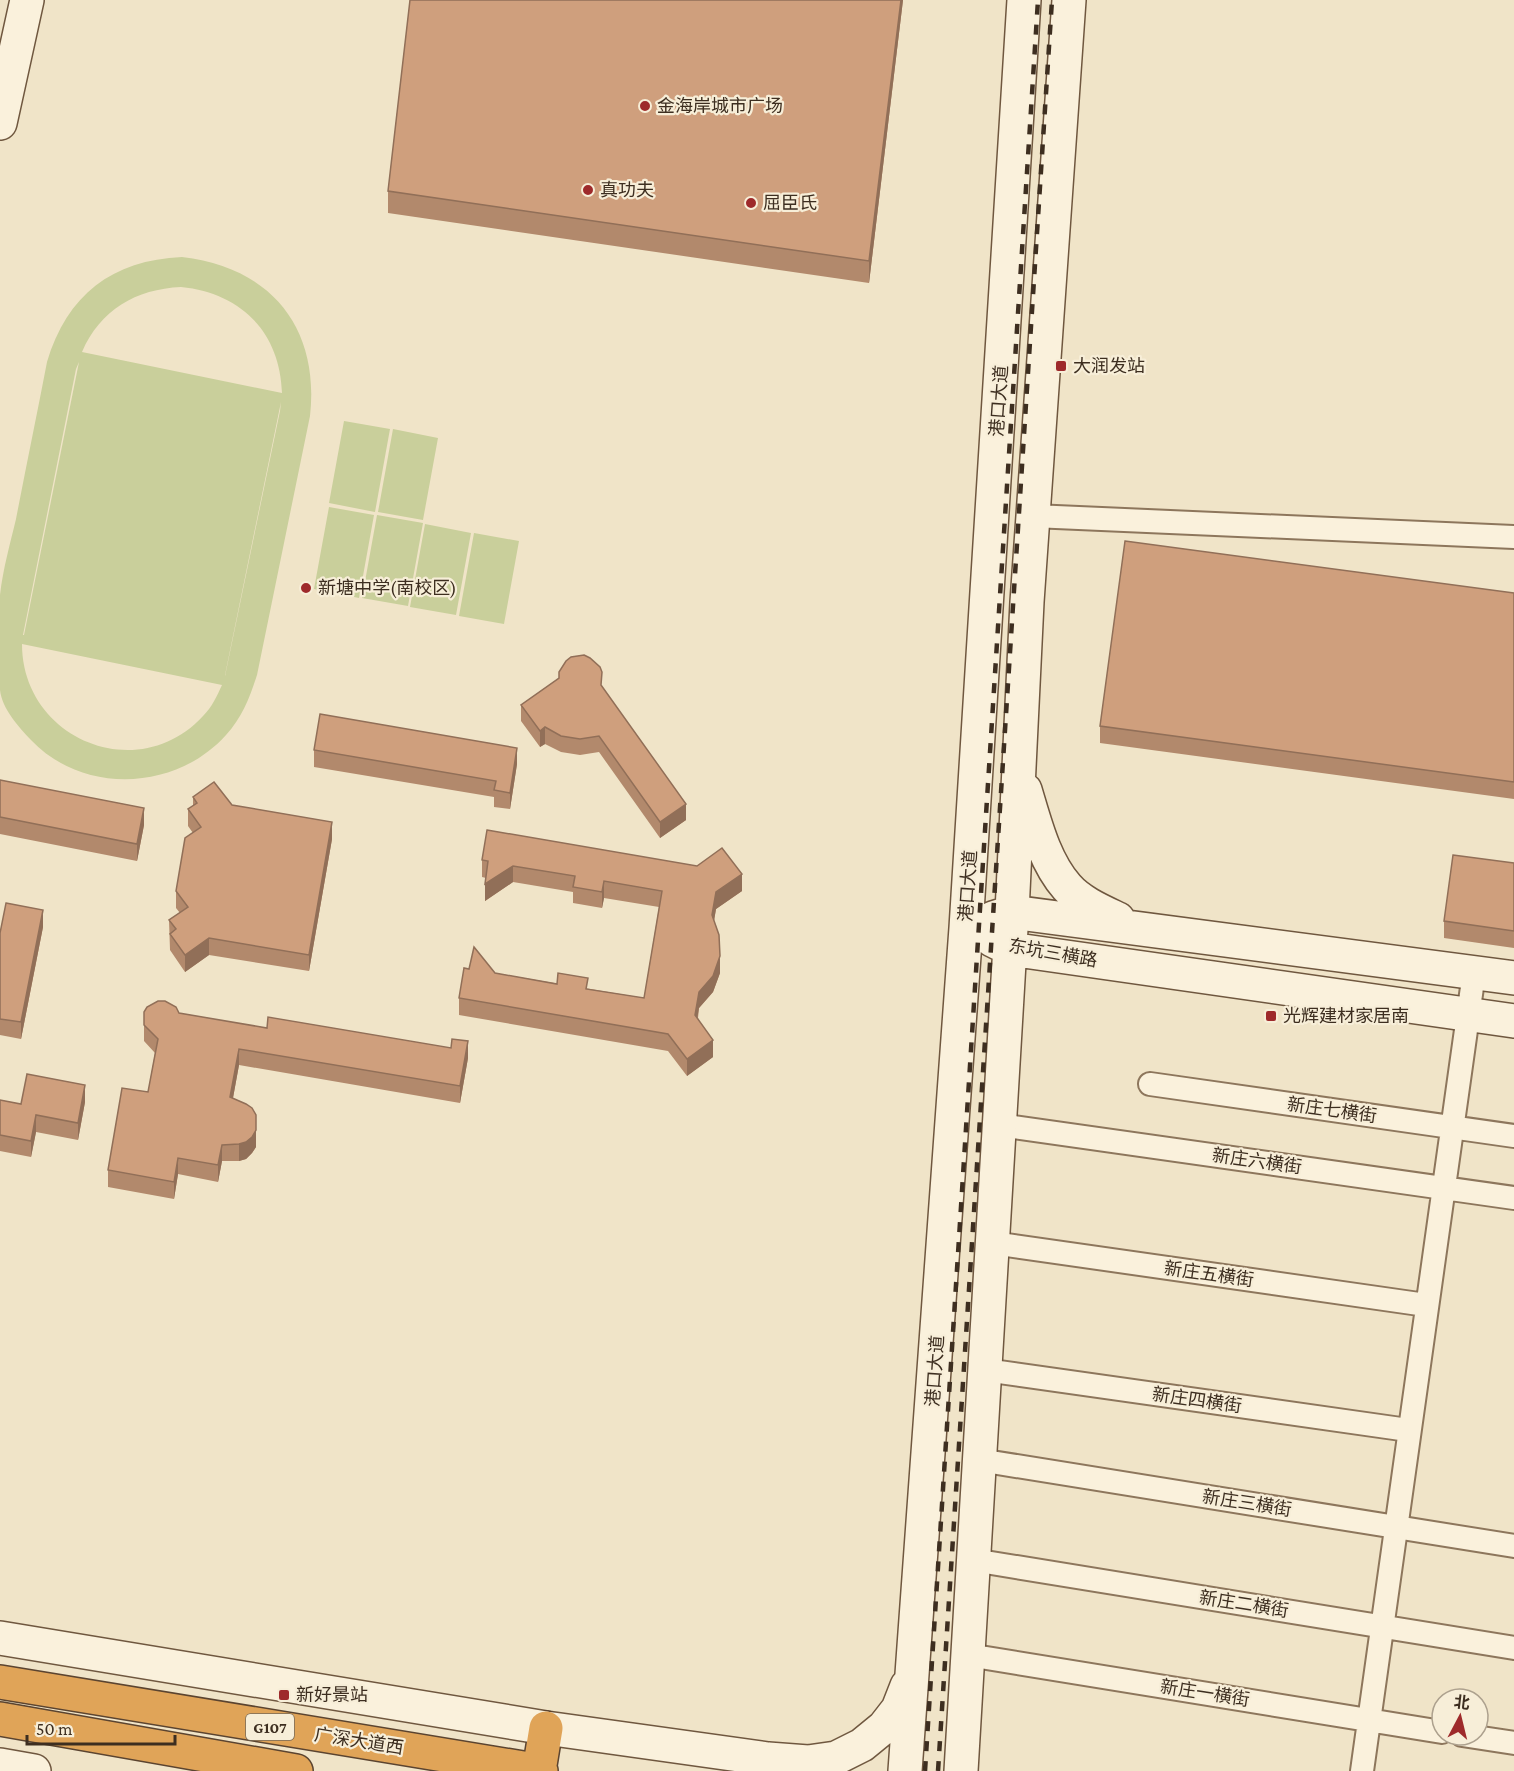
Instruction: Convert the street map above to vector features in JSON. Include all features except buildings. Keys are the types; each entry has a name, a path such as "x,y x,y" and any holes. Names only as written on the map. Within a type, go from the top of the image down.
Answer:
{"highway":[{"name":"广深大道西","path":"0,1682 540,1771"},
{"name":"G107","path":"0,1719 296,1771"},
{"path":"540,1771 546,1728"}],"street":[{"path":"0,123 27,0"},
{"name":"港口大道","path":"905,1771 966,928 1024,0"},
{"path":"961,1771 1010,949 1033,516 1069,0"},
{"path":"1033,516 1514,537"},
{"path":"1019,771 1043,846 1058,875 1068,888 1090,906 1136,928"},
{"name":"东坑三横路","path":"966,928 1012,912 1514,978"},
{"name":"东坑三横路","path":"966,928 1010,949 1514,1022"},
{"path":"1362,1771 1473,973"},
{"name":"新庄七横街","path":"1150,1084 1514,1136"},
{"name":"新庄六横街","path":"999,1125 1514,1198"},
{"name":"新庄五横街","path":"993,1243 1426,1305"},
{"name":"新庄四横街","path":"985,1370 1408,1430"},
{"name":"新庄三横街","path":"979,1460 1514,1546"},
{"name":"新庄二横街","path":"974,1560 1514,1648"},
{"path":"0,1638 546,1728 768,1760 808,1762 836,1758 862,1745 884,1727 898,1709 911,1676"},
{"name":"新庄一横街","path":"968,1655 1430,1730"},
{"path":"964,1713 970,1749 978,1771"},
{"path":"1490,1739 1514,1743"},
{"path":"0,1765 34,1771"}],"green space":[{"path":"182,257 213,263 241,274 264,288 283,307 297,329 307,355 311,384 310,416 257,675 241,714 226,735 205,754 182,767 156,776 129,779 102,777 76,770 52,758 31,740 16,723 4,704 0,690 0,595 47,362 56,338 80,300 96,286 134,265","holes":["181,287 202,291 239,307 253,319 265,334 274,352 280,371 282,393 82,352 99,324 121,304 149,292","79,362 23,635 76,369","281,402 280,411 225,676","22,644 222,685 206,713 177,737 147,748 117,749 88,742 62,727 41,705 27,677"]},
{"path":"344,421 390,429 375,512 329,503"},
{"path":"393,429 438,438 423,520 378,512"},
{"path":"329,507 374,515 359,598 314,589"},
{"path":"377,515 423,523 408,606 362,598"},
{"path":"425,524 471,533 456,615 410,607"},
{"path":"474,533 519,541 504,624 459,616"}],"railway":[{"path":"925,1771 1038,0"},
{"path":"938,1771 1052,0"}],"place":[{"name":"金海岸城市广场","path":"645,106"},
{"name":"真功夫","path":"588,190"},
{"name":"屈臣氏","path":"751,203"},
{"name":"大润发站","path":"1061,366"},
{"name":"新塘中学(南校区)","path":"306,588"},
{"name":"光辉建材家居南","path":"1271,1016"},
{"name":"新好景站","path":"284,1695"}]}
